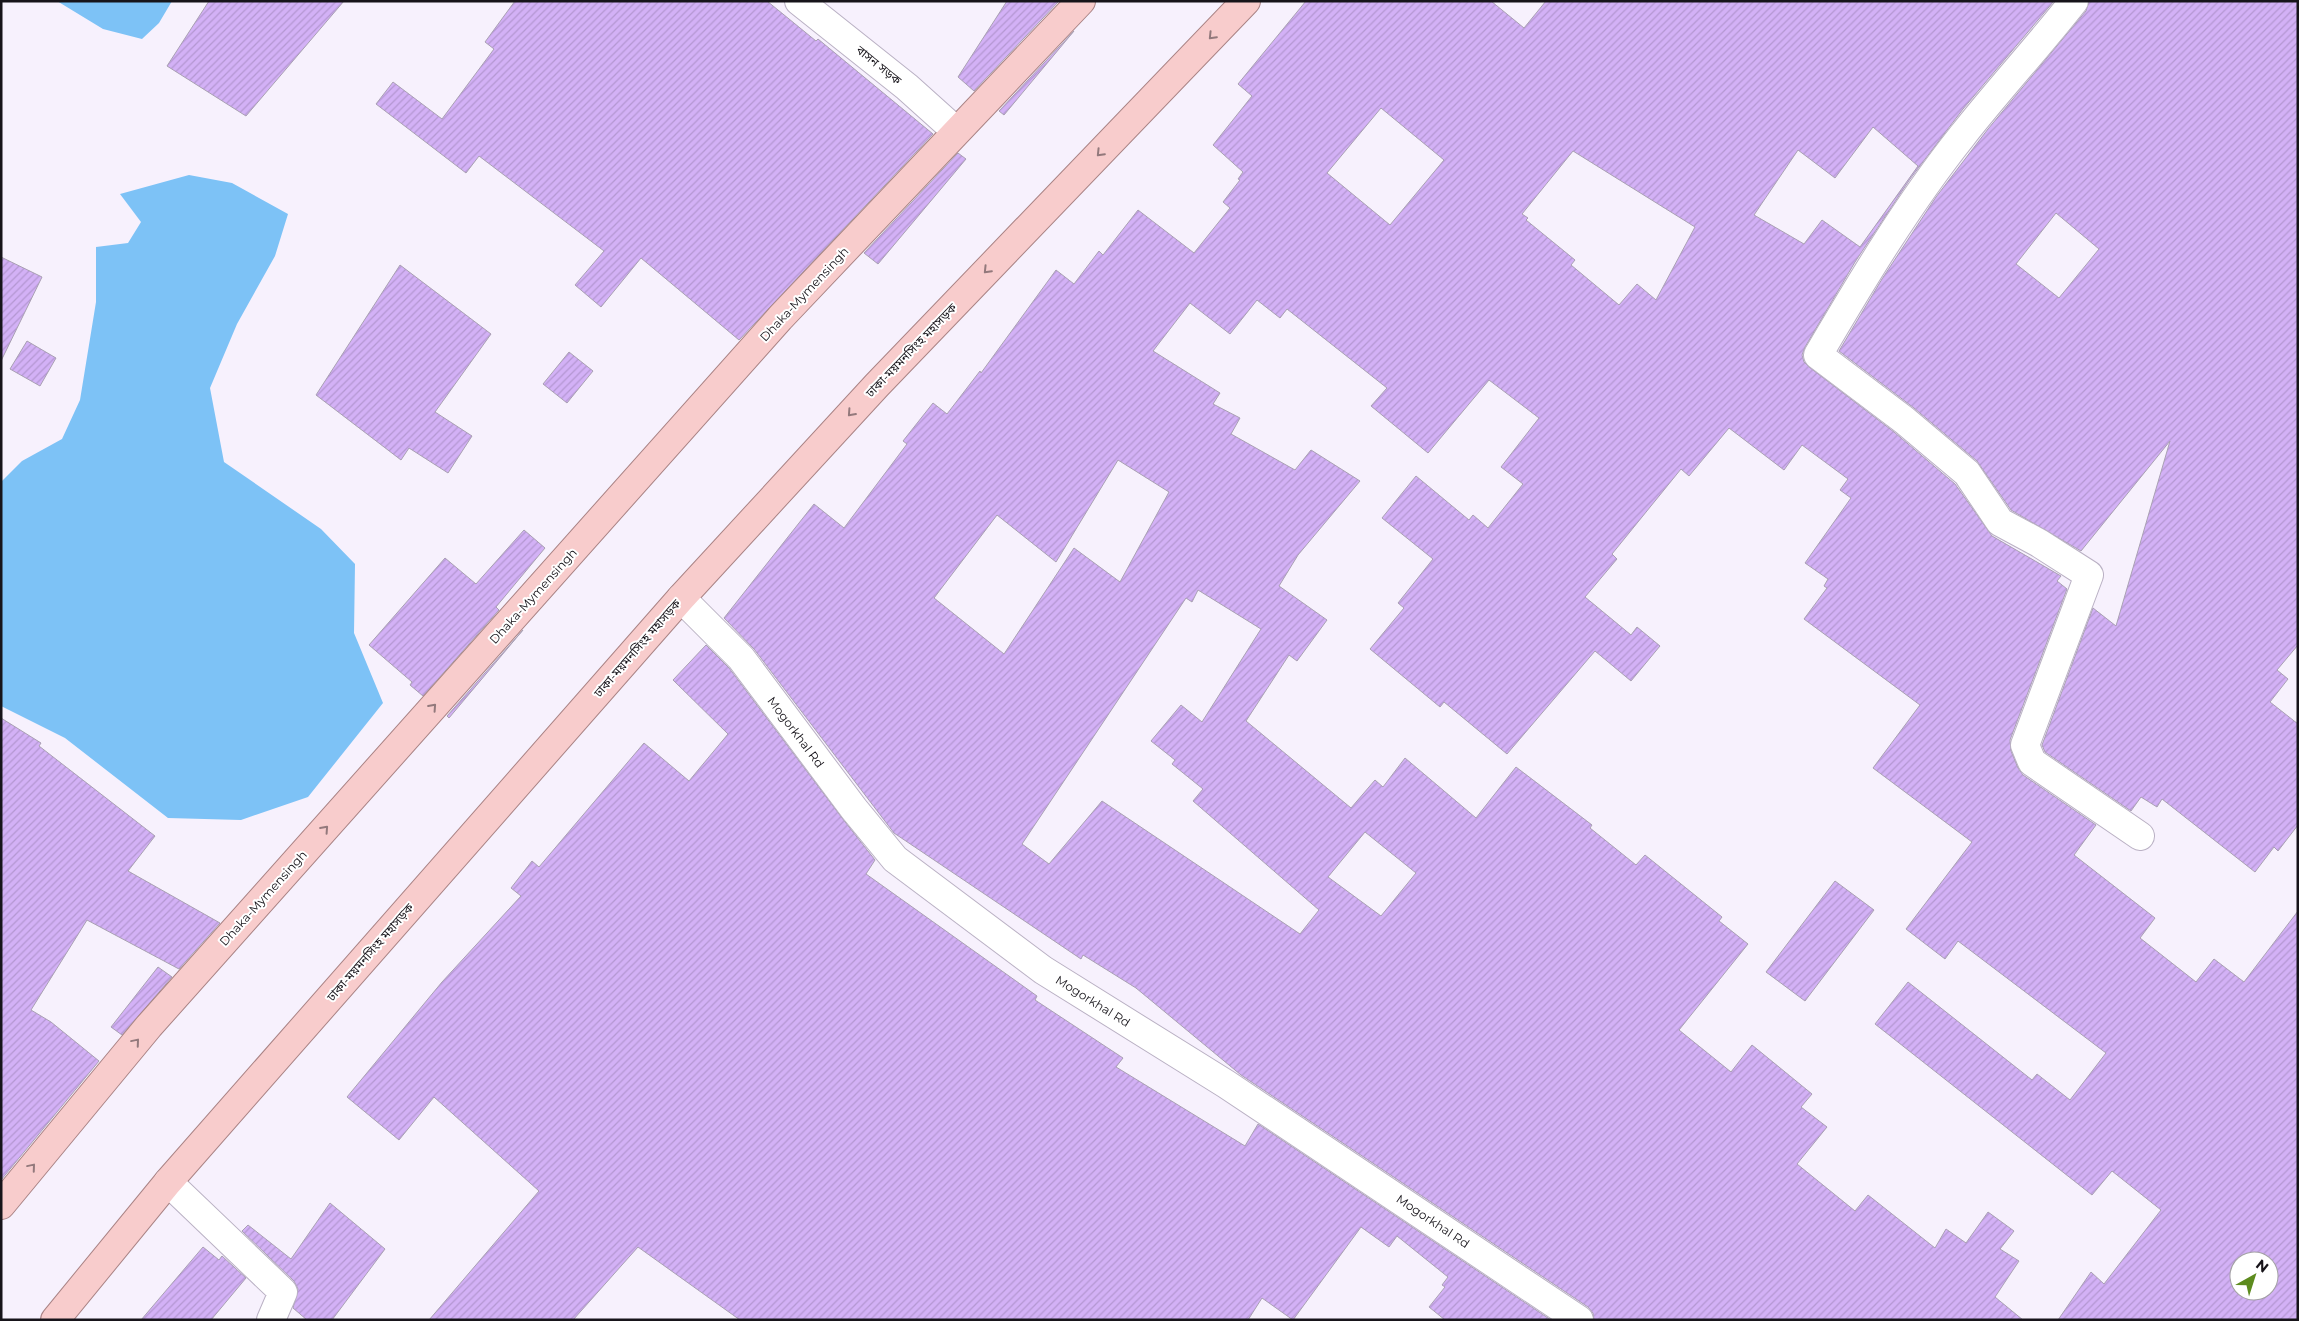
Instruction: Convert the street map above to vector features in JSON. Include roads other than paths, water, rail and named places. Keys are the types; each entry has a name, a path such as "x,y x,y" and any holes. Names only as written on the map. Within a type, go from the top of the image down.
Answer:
{"highway":[{"name":"Dhaka-Mymensingh","path":"1,1205 149,1026 780,318 956,130 1081,1"},
{"name":"ঢাকা-ময়মনসিংহ মহাসড়ক","path":"55,1320 168,1182 681,598 877,385 1246,1"}],"street":[{"name":"বাসন সড়ক","path":"799,1 907,87 956,130"},
{"path":"2074,1 1962,136 1897,227 1818,355 1904,420 1967,473 2000,522 2039,543 2089,575 2025,745 2032,762 2140,836"},
{"name":"Mogorkhal Rd","path":"681,598 741,658 854,809 895,860 1043,970 1234,1090 1579,1320"},
{"path":"168,1182 283,1292 271,1320"}],"water":[{"path":"57,1 172,1 159,23 142,39 103,29"},
{"path":"189,175 232,183 288,214 275,256 237,324 210,388 224,462 321,529 355,564 354,633 383,703 308,797 241,820 168,818 65,738 1,706 1,482 22,461 62,439 80,400 96,302 96,247 128,243 141,222 120,194"}]}
